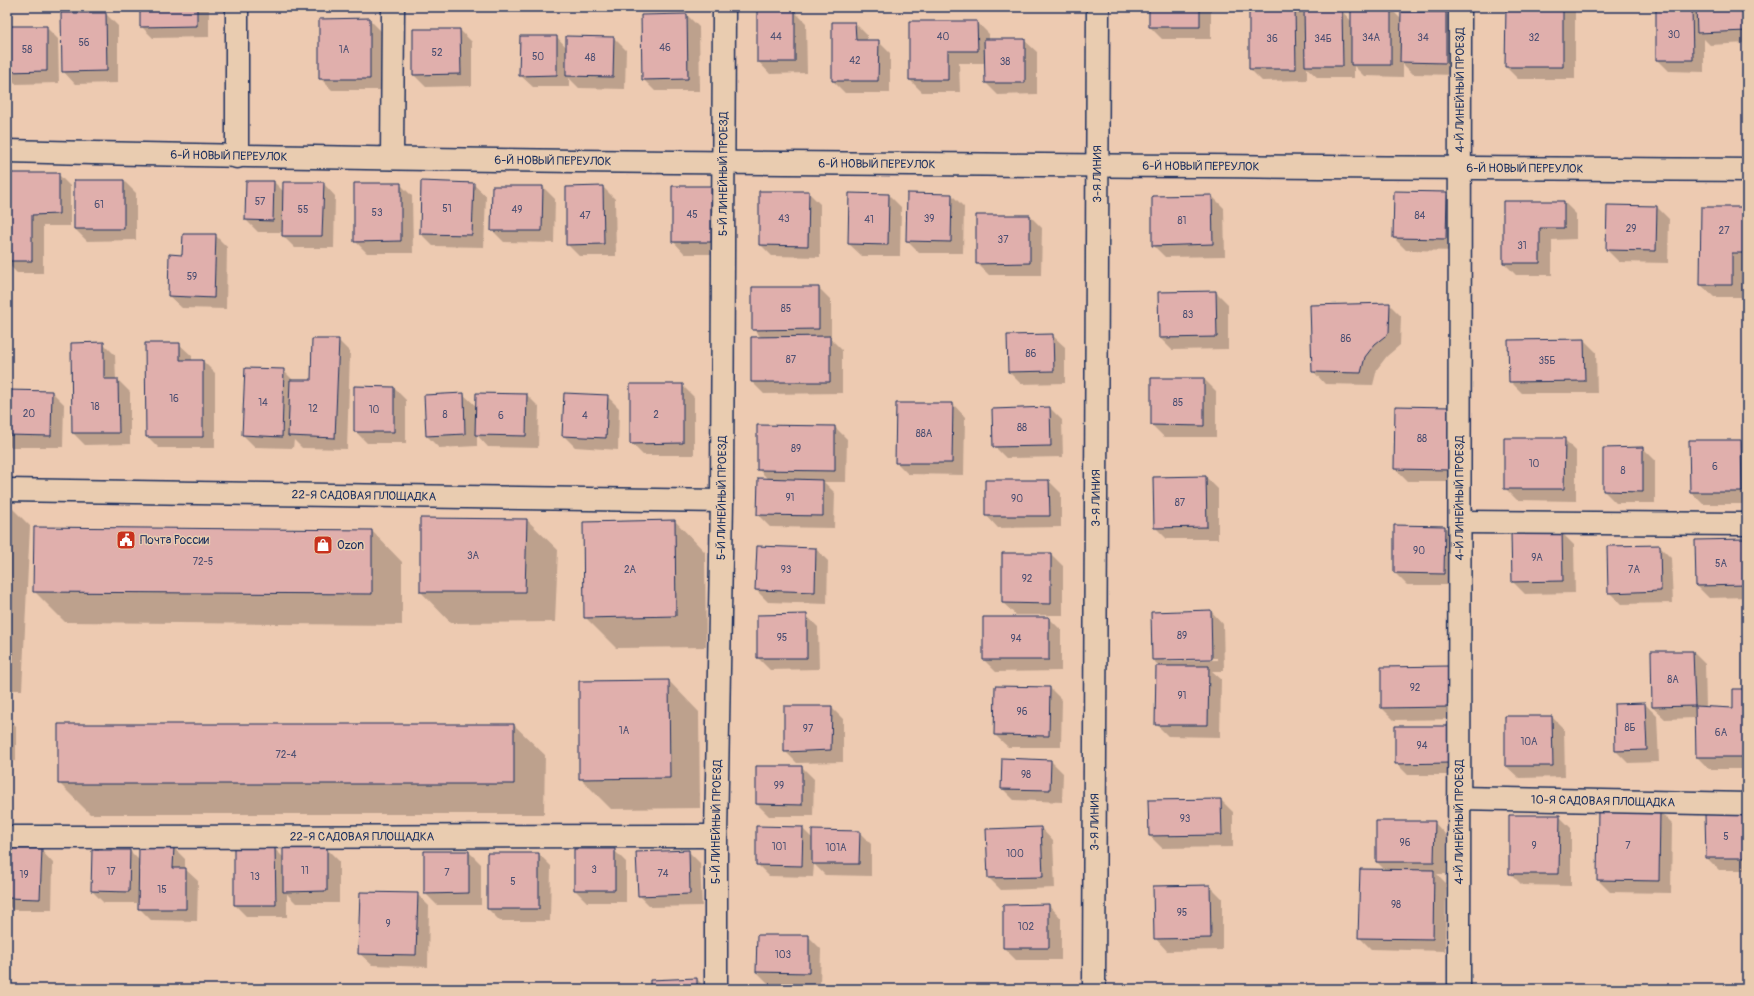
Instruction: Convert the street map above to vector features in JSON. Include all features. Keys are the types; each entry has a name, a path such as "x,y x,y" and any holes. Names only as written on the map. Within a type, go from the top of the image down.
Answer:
{"street":[{"path":"236,157 237,7"},
{"path":"392,158 393,7"},
{"name":"5-Й ЛИНЕЙНЫЙ ПРОЕЗД","path":"716,989 716,836 722,501 724,7"},
{"name":"3-Я ЛИНИЯ","path":"1094,989 1098,7"},
{"name":"4-Й ЛИНЕЙНЫЙ ПРОЕЗД","path":"1459,989 1460,7"},
{"name":"6-Й НОВЫЙ ПЕРЕУЛОК","path":"7,152 236,157 723,163 1098,164 1747,170"},
{"name":"22-Я САДОВАЯ ПЛОЩАДКА","path":"7,490 722,501"},
{"path":"1460,522 1747,524"},
{"name":"10-Я САДОВАЯ ПЛОЩАДКА","path":"1460,798 1747,804"},
{"name":"22-Я САДОВАЯ ПЛОЩАДКА","path":"7,837 716,836"}],"building":[{"path":"140,7 197,7 197,26 140,27"},
{"path":"1149,7 1200,7 1200,27 1149,27"},
{"path":"1249,7 1295,7 1296,69 1249,69"},
{"path":"1506,7 1563,7 1563,67 1505,67"},
{"path":"1696,7 1747,7 1747,31 1697,33"},
{"path":"1351,8 1391,8 1391,65 1351,65"},
{"path":"1656,8 1692,8 1693,60 1656,60"},
{"path":"1342,9 1343,66 1305,66 1304,10"},
{"path":"757,10 795,10 795,62 757,62"},
{"path":"1401,12 1446,12 1446,63 1400,62"},
{"path":"61,13 106,13 107,71 62,72"},
{"path":"687,14 688,79 642,80 641,15"},
{"path":"370,18 370,79 319,79 319,19"},
{"path":"909,21 977,21 978,51 948,51 948,80 909,80"},
{"path":"832,22 855,22 856,40 879,40 878,81 832,81"},
{"path":"7,26 47,26 47,71 7,72"},
{"path":"413,29 460,29 461,74 413,75"},
{"path":"520,36 557,36 557,75 519,76"},
{"path":"566,36 614,37 613,77 566,76"},
{"path":"984,39 1025,39 1025,83 985,83"},
{"path":"7,173 59,173 59,214 32,215 32,261 7,261"},
{"path":"74,180 124,180 124,229 74,229"},
{"path":"246,181 274,181 273,221 245,220"},
{"path":"421,181 474,183 472,235 420,234"},
{"path":"283,182 324,182 322,236 282,236"},
{"path":"354,183 401,183 401,241 354,242"},
{"path":"492,186 543,186 542,231 491,231"},
{"path":"603,186 604,244 566,245 566,187"},
{"path":"672,186 711,186 711,242 672,242"},
{"path":"759,191 809,191 808,246 759,245"},
{"path":"1394,191 1447,192 1446,239 1393,238"},
{"path":"849,193 889,194 888,245 848,244"},
{"path":"907,193 952,194 951,242 906,241"},
{"path":"1212,195 1213,244 1152,246 1152,196"},
{"path":"1503,201 1564,201 1564,228 1540,228 1540,263 1503,263"},
{"path":"1607,205 1657,206 1656,251 1606,250"},
{"path":"1701,207 1747,207 1747,253 1732,253 1732,285 1700,285"},
{"path":"976,215 1030,215 1030,263 976,264"},
{"path":"183,234 216,234 214,298 168,296 169,254 182,255"},
{"path":"752,287 819,287 819,329 752,330"},
{"path":"1216,291 1217,337 1159,338 1158,292"},
{"path":"1390,303 1389,333 1375,344 1365,357 1361,373 1312,372 1310,305"},
{"path":"1053,334 1054,371 1008,372 1007,335"},
{"path":"830,336 830,382 751,382 751,337"},
{"path":"312,339 339,339 335,438 288,436 290,380 311,380"},
{"path":"1584,339 1585,381 1509,382 1508,340"},
{"path":"104,342 104,379 118,379 119,433 72,433 71,343"},
{"path":"145,343 180,343 180,360 203,360 203,437 146,437"},
{"path":"245,368 284,369 282,437 242,435"},
{"path":"1151,378 1204,378 1204,426 1151,425"},
{"path":"630,384 683,384 683,443 630,444"},
{"path":"354,386 394,387 394,432 354,432"},
{"path":"7,390 52,391 51,436 7,435"},
{"path":"464,393 465,434 426,436 424,395"},
{"path":"476,393 527,394 526,436 475,435"},
{"path":"564,393 608,395 606,438 562,436"},
{"path":"896,403 953,403 952,463 895,463"},
{"path":"1395,406 1450,407 1449,470 1394,469"},
{"path":"1050,407 1051,446 993,447 992,409"},
{"path":"757,425 835,426 835,471 757,470"},
{"path":"1504,438 1565,438 1564,489 1504,489"},
{"path":"1689,440 1741,440 1742,492 1690,492"},
{"path":"1643,447 1643,492 1603,491 1603,448"},
{"path":"1206,476 1207,527 1154,528 1153,477"},
{"path":"758,478 823,480 823,516 757,515"},
{"path":"985,480 1049,480 1050,516 985,516"},
{"path":"420,518 527,519 525,592 420,592"},
{"path":"675,520 676,616 584,618 583,522"},
{"path":"1394,525 1445,526 1444,574 1394,573"},
{"path":"34,527 372,530 372,594 33,592"},
{"path":"1562,531 1563,581 1512,582 1511,533"},
{"path":"1745,539 1747,585 1696,586 1695,540"},
{"path":"1660,545 1661,591 1608,593 1607,546"},
{"path":"757,546 816,548 815,592 755,590"},
{"path":"1002,553 1051,553 1051,604 1002,603"},
{"path":"1211,610 1212,659 1152,660 1151,612"},
{"path":"807,614 807,658 757,658 757,615"},
{"path":"983,617 1049,617 1049,660 983,660"},
{"path":"1651,651 1693,651 1695,706 1652,707"},
{"path":"1156,666 1209,666 1208,725 1155,725"},
{"path":"1449,666 1450,707 1381,708 1381,667"},
{"path":"669,680 670,778 579,779 579,681"},
{"path":"995,686 1050,687 1049,736 994,735"},
{"path":"1733,689 1747,689 1747,757 1696,757 1695,706 1733,708"},
{"path":"1645,703 1647,750 1615,751 1614,704"},
{"path":"784,706 832,706 831,750 784,752"},
{"path":"1505,716 1552,716 1553,766 1505,766"},
{"path":"58,724 514,724 514,784 58,784"},
{"path":"1395,726 1448,726 1449,763 1395,764"},
{"path":"1002,758 1051,760 1050,790 1001,789"},
{"path":"756,766 802,766 802,805 756,804"},
{"path":"1221,799 1222,835 1149,836 1148,800"},
{"path":"1598,810 1660,811 1659,881 1597,880"},
{"path":"1705,814 1747,814 1747,858 1706,858"},
{"path":"1509,815 1560,815 1559,874 1509,874"},
{"path":"1376,821 1435,821 1434,862 1376,862"},
{"path":"756,826 803,827 802,866 756,865"},
{"path":"1041,827 1043,877 988,878 986,829"},
{"path":"812,830 860,831 859,864 812,864"},
{"path":"139,846 174,846 173,868 186,868 186,909 138,909"},
{"path":"234,848 275,848 276,905 234,905"},
{"path":"283,848 327,848 327,891 283,892"},
{"path":"7,849 42,849 40,899 7,898"},
{"path":"574,849 615,849 615,890 574,890"},
{"path":"92,850 130,850 129,892 91,891"},
{"path":"689,850 690,894 638,896 636,852"},
{"path":"424,851 469,851 469,893 424,894"},
{"path":"487,853 539,853 539,909 487,909"},
{"path":"1360,869 1434,870 1433,939 1358,938"},
{"path":"1210,885 1211,938 1154,939 1153,886"},
{"path":"360,892 418,893 416,955 358,954"},
{"path":"1049,904 1049,948 1003,948 1003,905"},
{"path":"757,935 809,935 809,973 756,972"},
{"path":"697,978 697,989 650,989 650,980"}],"place":[{"name":"Почта России","path":"126,540"},
{"name":"Ozon","path":"323,545"}]}
